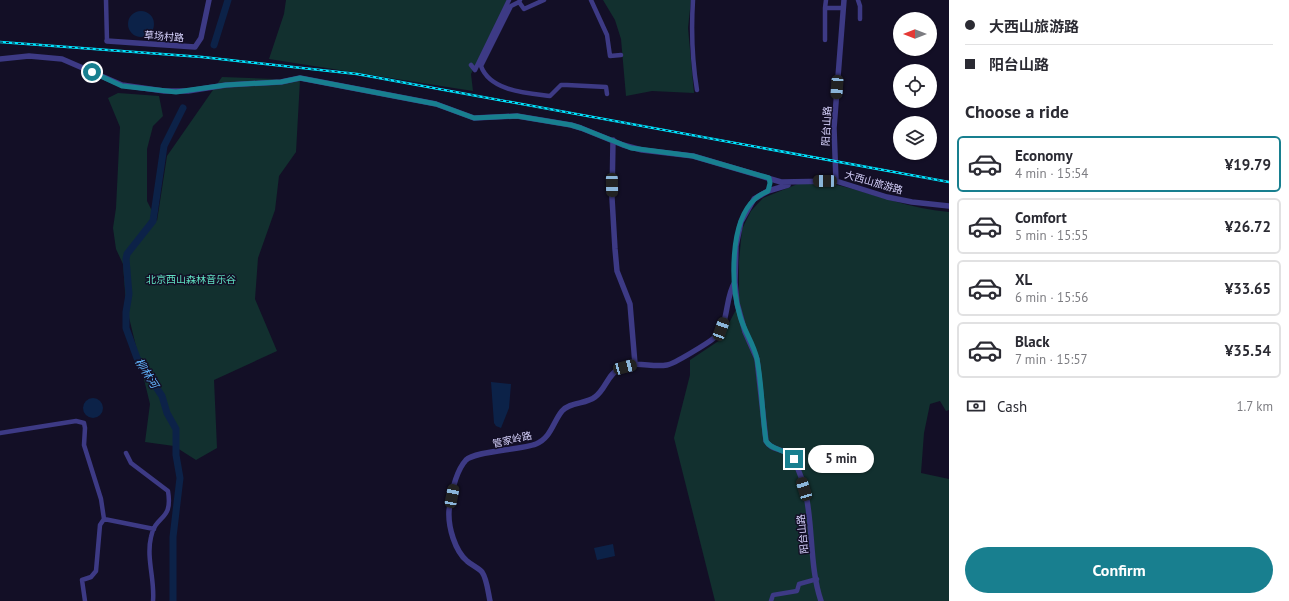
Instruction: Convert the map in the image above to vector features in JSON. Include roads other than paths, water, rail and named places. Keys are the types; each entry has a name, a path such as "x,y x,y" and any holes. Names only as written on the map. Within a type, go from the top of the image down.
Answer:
{"street":[{"path":"106,0 106,41"},
{"name":"草场村路","path":"106,41 195,47 201,38 209,0"},
{"path":"471,65 475,70 509,0"},
{"path":"544,0 524,8 520,1 511,6 480,66 484,75 495,84 530,94 550,96 561,85 606,86 607,94"},
{"path":"591,0 607,35 610,56 621,55"},
{"path":"693,0 691,30 692,57 697,90"},
{"path":"825,40 826,0"},
{"name":"阳台山路","path":"836,181 834,128 844,0"},
{"path":"858,0 860,6 860,19"},
{"path":"826,8 843,8"},
{"name":"大西山旅游路","path":"0,59 29,56 62,59 122,86 164,91 188,91 226,85 281,82 300,78 436,104 474,118 517,116 571,125 636,149 693,156 781,182 795,183 836,181 887,197 949,206"},
{"path":"613,140 612,178 617,271 630,304 635,364"},
{"path":"768,191 770,183 769,178"},
{"name":"阳台山路","path":"795,183 768,191 754,199 741,222 736,246 735,282 740,317 757,359 766,441 772,447 788,453 794,459 806,496 816,579 821,601"},
{"name":"管家岭路","path":"490,601 481,571 466,561 461,555 451,529 449,511 458,471 472,456 518,448 541,441 552,430 563,410 594,399 601,392 611,374 621,368 635,364 671,365 716,336 724,320 728,301 735,282"},
{"path":"0,433 76,421 84,423 84,446 101,499 104,519 100,525 96,571 91,577 82,580 85,601"},
{"path":"126,453 131,464 168,491 170,504 169,511 156,523 151,537 150,572 154,601"},
{"path":"104,519 154,529"},
{"path":"770,601 773,596 797,591 799,584 816,579"}],"water":[{"path":"141,11 150,15 154,24 150,33 141,37 132,33 128,24 132,15"},
{"path":"491,382 511,384 509,408 501,428 496,426 494,423"},
{"path":"93,398 100,401 103,408 100,415 93,418 86,415 83,408 86,401"},
{"path":"613,544 615,556 597,560 594,548"}],"waterway":[{"name":"柳林河","path":"214,45 228,0"},
{"name":"柳林河","path":"173,601 173,537 180,478 176,455 176,429 167,413 162,396 137,358 126,328 126,312 129,294 126,259 127,254 153,221 164,146 183,108"}],"railway":[{"path":"0,42 202,57 357,74 949,182"}],"park label":[{"name":"北京西山森林音乐谷","path":"191,279"}]}
